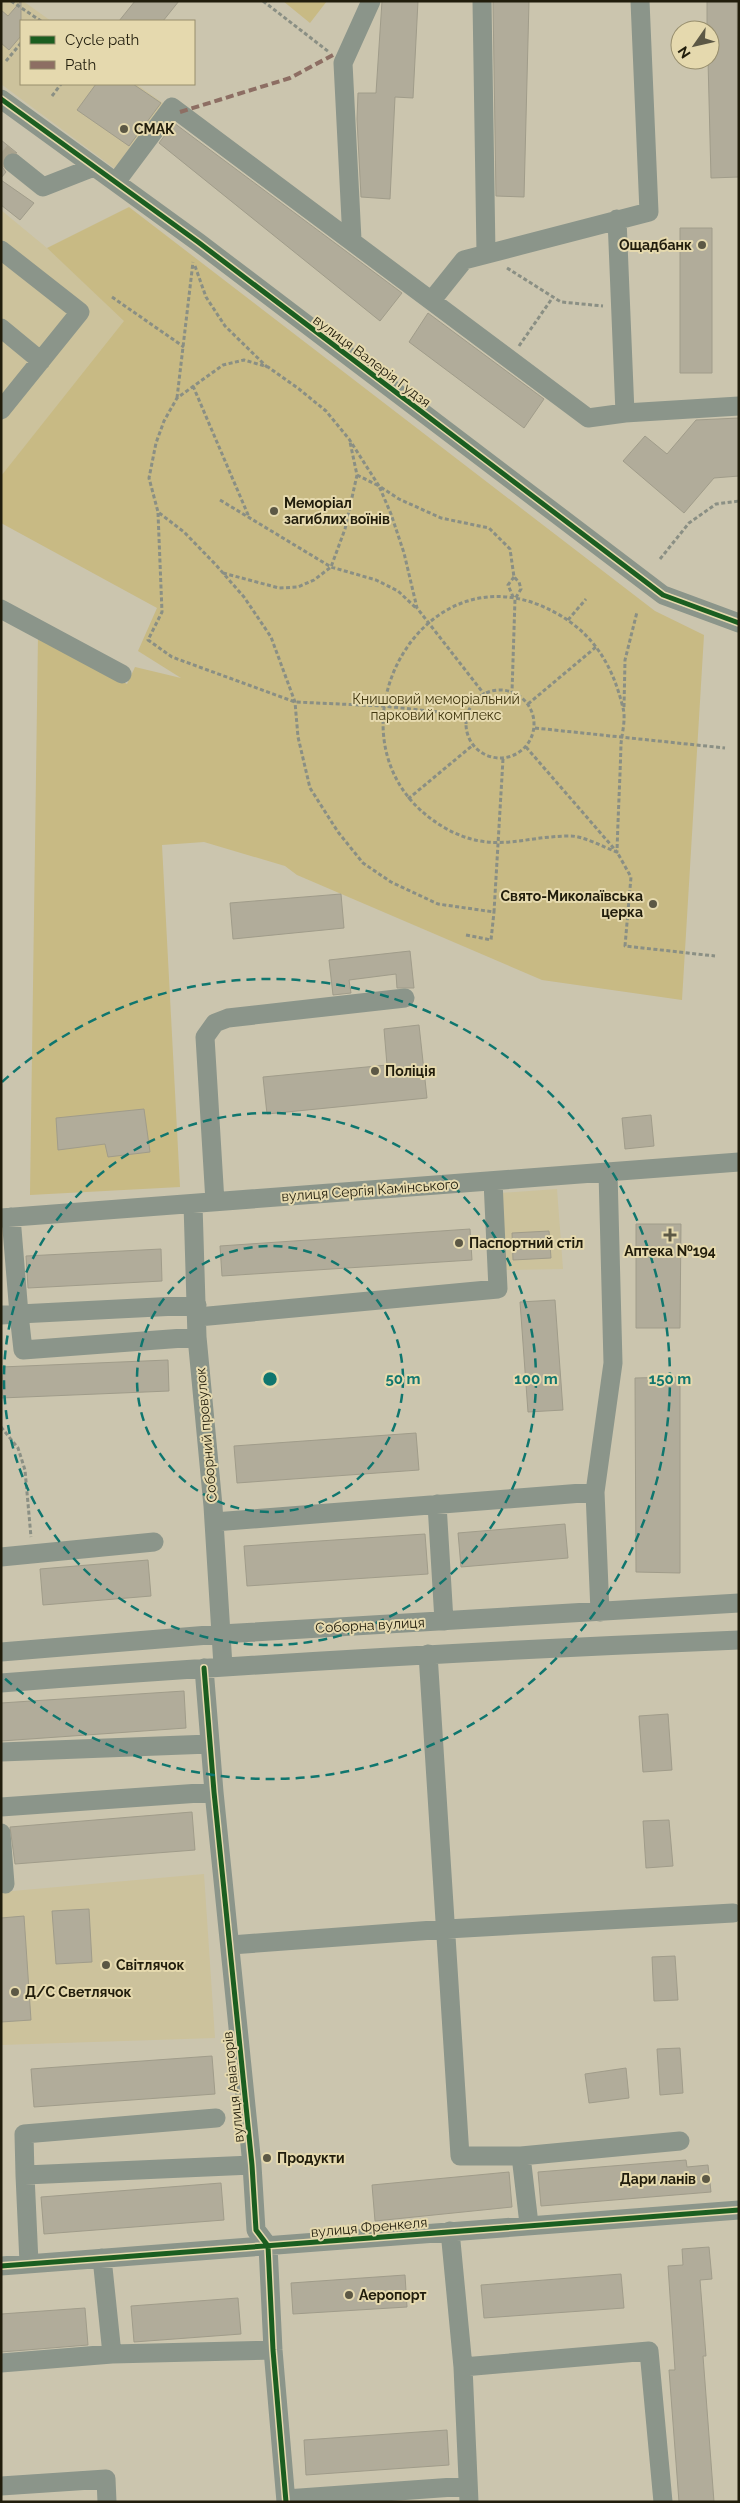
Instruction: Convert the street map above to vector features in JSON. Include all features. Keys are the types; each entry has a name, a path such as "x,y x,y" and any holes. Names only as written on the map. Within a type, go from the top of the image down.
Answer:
{"street":[{"path":"352,240 343,63 371,1"},
{"path":"482,1 486,254"},
{"path":"432,300 464,260 648,212 640,1"},
{"name":"вулиця Валерія Гудзя","path":"1,99 116,182 663,595 739,623"},
{"path":"116,182 172,107 588,418 625,413 739,406"},
{"path":"13,162 43,187 94,167"},
{"path":"617,219 625,413"},
{"path":"1,250 80,312 3,405"},
{"path":"1,328 41,361"},
{"path":"1,608 122,674"},
{"path":"215,1202 205,1037 214,1023 228,1018 405,998"},
{"name":"вулиця Сергія Камінського","path":"6,1217 739,1162"},
{"path":"600,1612 595,1492 613,1363 608,1172"},
{"path":"10,1315 197,1311 498,1289 493,1181"},
{"name":"Соборний провулок","path":"193,1204 197,1338 214,1522 221,1634 214,1667"},
{"path":"6,1217 10,1315 23,1350 197,1338"},
{"path":"214,1522 595,1492"},
{"path":"437,1504 444,1621"},
{"path":"1,1557 154,1542"},
{"name":"Соборна вулиця","path":"1,1652 221,1634 739,1603"},
{"path":"1,1683 214,1667 428,1654 739,1640"},
{"path":"428,1654 460,2156 521,2156 680,2141"},
{"name":"вулиця Авіаторів","path":"214,1667 210,1744 214,1792 231,1945 252,2165 256,2230 268,2246 273,2350 286,2500"},
{"path":"1,1752 210,1744"},
{"path":"1,1807 214,1792"},
{"path":"1,1833 5,1884"},
{"path":"231,1945 447,1929 733,1913"},
{"path":"29,2264 24,2134 216,2118"},
{"path":"521,2156 530,2224"},
{"path":"26,2175 252,2165"},
{"name":"вулиця Френкеля","path":"1,2266 530,2224 739,2210"},
{"path":"286,2500 468,2494 463,2367 450,2231"},
{"path":"102,2258 112,2354"},
{"path":"1,2363 112,2354 273,2350"},
{"path":"463,2367 649,2351 663,2502"},
{"path":"1,2486 106,2479 107,2502"}],"path":[{"path":"11,1 40,20"},
{"path":"263,1 343,63"},
{"path":"6,61 20,44"},
{"path":"52,96 60,85"},
{"path":"486,254 560,302 621,308"},
{"path":"192,259 206,297 225,326 268,367 326,411 349,439 379,486 391,514 404,553 417,608"},
{"path":"194,264 177,398 156,443 149,478 158,512 162,612 148,640 172,657 295,702 383,706 467,715"},
{"path":"112,297 184,347"},
{"path":"510,359 553,297"},
{"path":"177,398 223,365 244,360 268,367"},
{"path":"193,386 249,518"},
{"path":"223,573 280,588 298,587 314,580 331,567 347,520 357,475 349,439"},
{"path":"357,475 399,499 441,518 489,528 510,549 514,577 519,582 521,589 515,599"},
{"path":"220,500 331,567 376,580 398,591 417,608 484,694"},
{"path":"660,559 689,523 716,504 739,501"},
{"path":"158,512 184,532 223,573 244,597 271,637 295,702 298,737 310,788 338,832 362,863 390,882 438,904 494,912"},
{"path":"512,692 515,599 508,585 514,577"},
{"path":"617,852 572,836 499,844 473,839 445,828 408,799 395,777 384,749 383,706 392,674 409,643 429,623 449,608 483,597 515,599 541,605 568,620 596,646 605,658 624,710"},
{"path":"568,620 586,599"},
{"path":"617,852 625,660 637,612"},
{"path":"528,704 596,646"},
{"path":"493,690 512,692 528,704 532,711 535,728 526,747 520,753 503,759 492,758 481,753 473,745 466,725 467,715 471,706 484,694 493,690"},
{"path":"535,728 725,748"},
{"path":"408,799 473,745"},
{"path":"526,747 617,852 631,877 625,946 715,956"},
{"path":"466,935 491,940 499,844 503,759"},
{"path":"1,1427 18,1448 25,1470 33,1554"}],"shaded area":[{"path":"1,1 23,1 50,20 20,20 20,85 137,85 167,106 118,171 1,84"},
{"path":"1,210 47,248 125,321 1,476"},
{"path":"557,1189 563,1269 506,1270 500,1193"},
{"name":"Світлячок","path":"204,1874 215,2038 1,2045 1,1892"}],"green space":[{"path":"283,1 327,1 310,23"},
{"name":"Книшовий меморіальний парковий комплекс","path":"129,207 655,611 704,635 682,1000 542,980 297,875 285,866 204,842 162,845 180,1187 30,1195 38,635 127,684 135,667 181,678 138,651 157,608 1,523 1,476 124,321 47,248"}],"building":[{"path":"21,1 20,37 9,50 1,43 1,10 8,16"},
{"path":"135,1 179,1 164,20 120,20"},
{"path":"382,1 418,1 413,98 395,97 390,199 361,197 357,119 358,93 376,93"},
{"path":"493,1 529,1 524,197 496,196"},
{"path":"707,1 737,1 739,177 711,178 708,70 720,70 720,20 707,20"},
{"name":"СМАК","path":"95,85 134,85 161,103 129,146 77,110"},
{"path":"174,123 402,293 380,321 159,143"},
{"path":"1,140 17,153 9,152 4,156 2,167 6,172 1,178"},
{"path":"1,180 34,203 20,220 1,205"},
{"path":"680,228 712,228 712,373 680,373"},
{"path":"428,313 544,399 524,428 409,342"},
{"path":"739,418 739,476 714,478 684,513 623,461 645,436 667,454 696,420"},
{"path":"341,894 344,928 233,939 230,903"},
{"path":"410,951 414,988 397,988 396,974 349,980 351,993 333,995 329,960"},
{"name":"Поліція","path":"419,1025 427,1098 267,1114 263,1077 387,1065 384,1029"},
{"path":"144,1109 150,1152 108,1157 105,1144 58,1150 56,1118"},
{"path":"651,1115 654,1146 625,1149 622,1118"},
{"path":"636,1224 681,1224 680,1328 636,1328"},
{"path":"470,1229 472,1260 222,1276 220,1246"},
{"path":"549,1231 551,1258 513,1260 512,1233"},
{"path":"161,1249 162,1281 28,1288 26,1256"},
{"path":"555,1300 563,1410 528,1412 520,1302"},
{"path":"168,1360 169,1391 1,1398 1,1367"},
{"path":"680,1377 680,1573 636,1572 635,1378"},
{"path":"416,1433 419,1470 237,1483 234,1446"},
{"path":"565,1524 568,1558 461,1567 458,1533"},
{"path":"425,1534 428,1574 247,1586 244,1546"},
{"path":"148,1560 151,1596 43,1605 40,1569"},
{"path":"184,1691 186,1728 1,1741 1,1703"},
{"path":"668,1714 672,1770 643,1772 639,1716"},
{"path":"192,1812 195,1850 15,1864 10,1827"},
{"path":"669,1820 673,1866 646,1868 643,1821"},
{"path":"89,1909 92,1962 56,1964 52,1911"},
{"path":"24,1916 31,2020 1,2022 1,1918"},
{"path":"675,1956 678,2000 654,2001 652,1957"},
{"path":"680,2048 683,2093 660,2095 657,2049"},
{"path":"212,2056 215,2094 34,2107 31,2069"},
{"path":"626,2068 629,2098 589,2103 585,2074"},
{"path":"686,2160 687,2167 708,2165 711,2192 541,2206 538,2172"},
{"path":"509,2172 512,2207 375,2221 372,2185"},
{"path":"221,2183 224,2220 44,2234 41,2197"},
{"path":"709,2247 712,2279 700,2280 706,2356 703,2356 714,2502 679,2502 669,2370 675,2370 668,2266 683,2265 682,2249"},
{"path":"621,2274 624,2308 484,2318 481,2285"},
{"name":"Аеропорт","path":"405,2275 407,2307 293,2314 291,2283"},
{"path":"238,2298 241,2334 134,2342 131,2306"},
{"path":"85,2308 88,2345 1,2352 1,2314"},
{"path":"447,2430 449,2465 306,2475 304,2440"}],"tunnel":[{"path":"1,153 13,163"}],"marked path":[{"path":"180,112 290,78 333,55"}],"cycle path":[{"path":"1,99 198,242 663,595 739,623"},
{"path":"204,1668 214,1792 252,2165 256,2230 268,2246 273,2350 286,2502"},
{"path":"1,2266 739,2210"}],"place":[{"name":"СМАК","path":"124,129"},
{"name":"Ощадбанк","path":"702,245"},
{"name":"Меморіал загиблих воїнів","path":"274,511"},
{"name":"Свято-Миколаївська церка","path":"653,904"},
{"name":"Поліція","path":"375,1071"},
{"name":"Аптека №194","path":"670,1235"},
{"name":"Паспортний стіл","path":"459,1243"},
{"name":"Світлячок","path":"106,1965"},
{"name":"Д/С Светлячок","path":"15,1992"},
{"name":"Продукти","path":"267,2158"},
{"name":"Дари ланів","path":"706,2179"},
{"name":"Аеропорт","path":"349,2295"}]}
